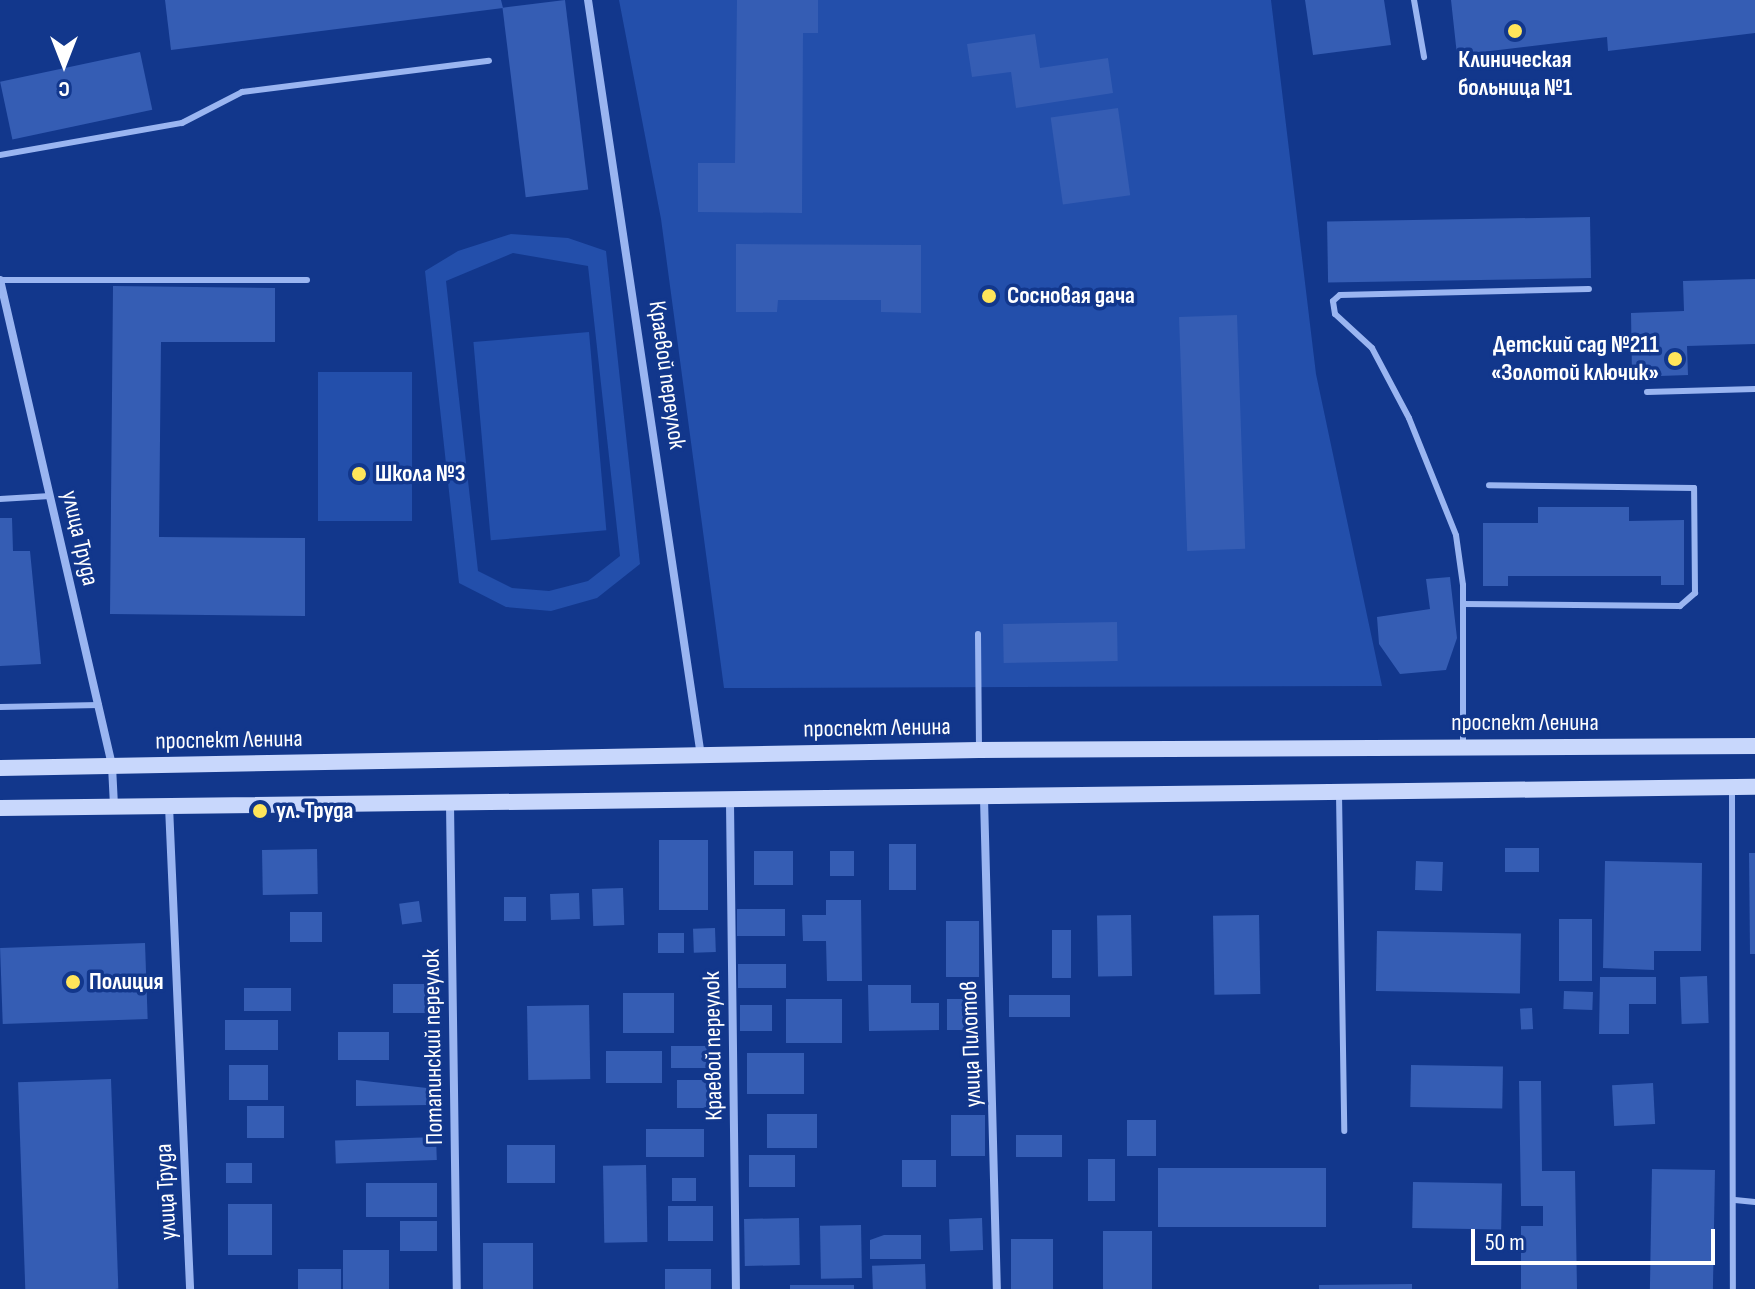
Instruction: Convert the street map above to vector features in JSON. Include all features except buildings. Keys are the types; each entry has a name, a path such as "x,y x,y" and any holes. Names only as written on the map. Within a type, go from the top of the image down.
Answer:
{"main road":[{"name":"проспект Ленина","path":"0,768 979,750 1755,746"},
{"path":"0,808 730,803 1339,790 1755,787"}],"street":[{"name":"Краевой переулок","path":"588,0 701,756"},
{"name":"улица Труда","path":"0,280 99,705 112,766 114,806"},
{"name":"улица Пилотов","path":"984,798 997,1289"},
{"name":"Краевой переулок","path":"730,803 736,1289"},
{"name":"Потапинский переулок","path":"450,804 457,1289"},
{"name":"улица Труда","path":"168,805 190,1289"}],"lane":[{"path":"1414,0 1424,57"},
{"path":"0,155 182,123 242,92 489,61"},
{"path":"0,280 307,280"},
{"path":"1463,747 1463,604 1456,535 1436,483 1372,348 1335,314 1335,296 1589,289"},
{"path":"0,330 12,329"},
{"path":"1647,392 1755,389"},
{"path":"1463,604 1680,606 1695,593 1694,488 1489,485"},
{"path":"0,499 50,496"},
{"path":"978,634 979,750"},
{"path":"0,707 99,705"},
{"path":"1732,787 1733,1289"},
{"path":"1339,790 1344,1131"},
{"path":"1735,1200 1755,1202"}],"shaded area":[{"name":"Сосновая дача","path":"619,0 1271,0 1316,374 1382,686 724,688 661,219"},
{"path":"511,234 568,238 606,251 640,564 597,598 551,611 506,607 459,583 425,271 458,251","holes":["513,253 588,266 620,556 588,581 549,591 512,588 478,571 446,281"]},
{"path":"589,332 606,530 491,540 473,342"},
{"path":"318,372 412,372 412,521 318,521"}],"place":[{"name":"Клиническая больница №1","path":"1515,31"},
{"name":"Сосновая дача","path":"989,296"},
{"name":"Детский сад №211 «Золотой ключик»","path":"1675,359"},
{"name":"Школа №3","path":"359,474"},
{"name":"ул. Труда","path":"260,811"},
{"name":"Полиция","path":"73,982"}]}
